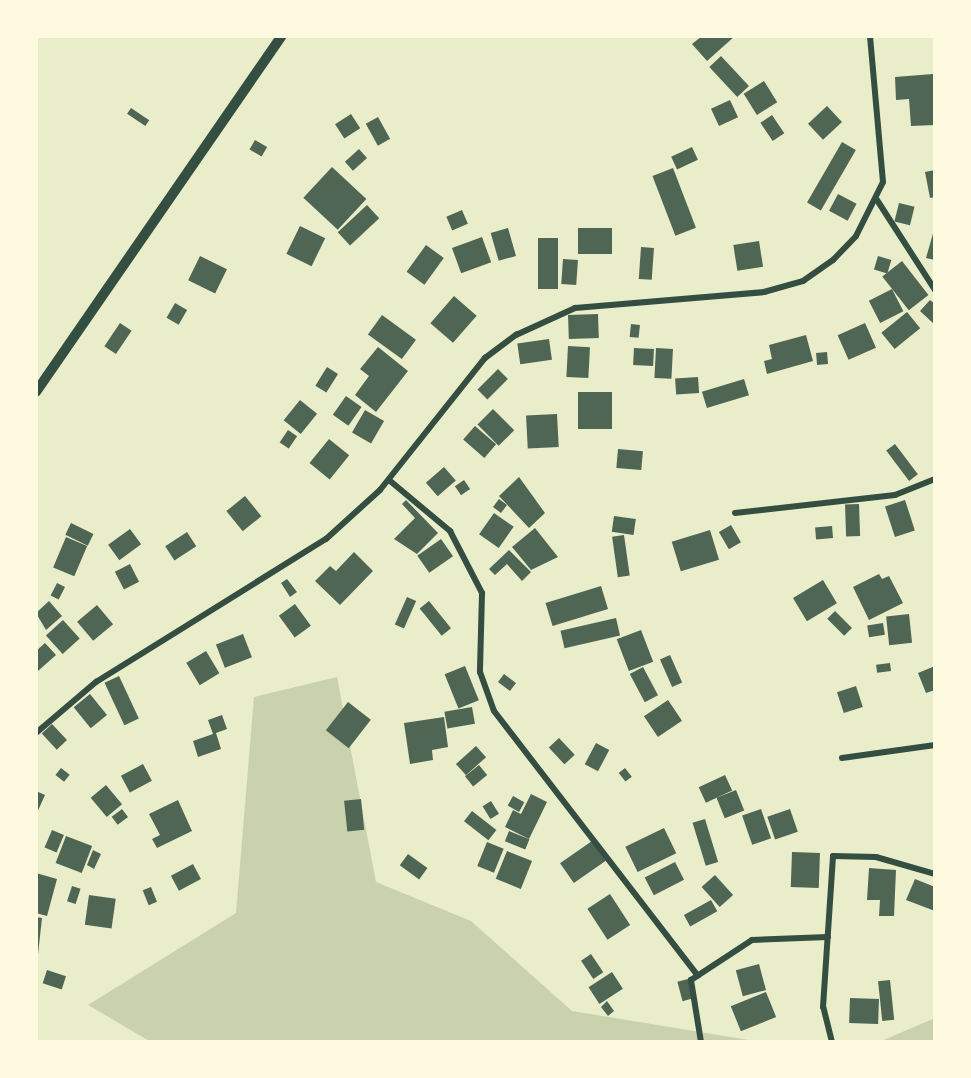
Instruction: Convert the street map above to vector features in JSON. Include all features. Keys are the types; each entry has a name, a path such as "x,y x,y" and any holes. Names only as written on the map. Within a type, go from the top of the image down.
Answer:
{"highway":[{"path":"36,392 282,36"}],"street":[{"path":"36,733 96,682 326,539 389,480 485,358 516,335 575,308 764,292 803,281 856,236 877,200 885,158 870,36"},
{"path":"877,200 935,290"},
{"path":"735,513 895,495 935,479"},
{"path":"389,480 450,531 482,593 480,672 494,711 698,976"},
{"path":"842,758 935,745"},
{"path":"832,1042 823,1007 833,856 876,857 935,874"},
{"path":"701,1042 691,980 752,940 828,937"}],"green space":[{"path":"337,677 376,882 471,921 572,1011 761,1042 151,1042 88,1005 236,913 254,697"},
{"path":"935,1018 935,1042 879,1042"}],"building":[{"path":"702,36 735,36 707,61 692,44"},
{"path":"721,56 749,86 737,97 709,67"},
{"path":"933,74 935,125 911,126 909,99 896,100 895,77"},
{"path":"764,81 777,102 757,115 744,94"},
{"path":"730,100 738,117 719,126 711,109"},
{"path":"827,106 842,122 823,140 808,124"},
{"path":"131,108 149,120 145,126 127,114"},
{"path":"351,114 360,128 344,139 335,124"},
{"path":"772,115 784,133 773,141 760,123"},
{"path":"378,117 390,139 378,146 366,124"},
{"path":"255,140 267,147 262,157 250,150"},
{"path":"842,142 856,150 821,211 807,203"},
{"path":"692,147 698,160 677,169 671,157"},
{"path":"359,149 367,158 353,171 345,162"},
{"path":"332,167 366,199 338,230 303,198"},
{"path":"673,168 696,228 675,236 652,176"},
{"path":"935,170 935,197 930,198 925,172"},
{"path":"838,194 857,204 848,221 829,211"},
{"path":"899,203 915,207 910,225 894,221"},
{"path":"367,205 379,218 350,245 338,232"},
{"path":"462,210 468,224 452,230 446,217"},
{"path":"300,226 325,238 312,266 286,254"},
{"path":"508,228 516,256 499,261 491,233"},
{"path":"578,228 612,228 612,254 578,254"},
{"path":"935,230 935,260 926,258"},
{"path":"482,237 491,262 461,273 452,248"},
{"path":"538,238 558,238 558,289 538,289"},
{"path":"759,241 763,267 737,271 733,245"},
{"path":"426,245 444,258 424,285 407,272"},
{"path":"641,247 654,248 652,280 639,279"},
{"path":"200,256 227,269 215,293 188,280"},
{"path":"878,256 891,260 887,273 874,269"},
{"path":"563,259 578,260 576,285 561,284"},
{"path":"902,261 928,295 909,310 882,276"},
{"path":"892,289 903,311 880,323 869,301"},
{"path":"454,296 477,316 453,343 430,323"},
{"path":"930,300 935,304 935,325 920,311"},
{"path":"175,303 187,310 179,325 166,318"},
{"path":"907,312 920,328 895,349 881,333"},
{"path":"598,314 599,338 569,339 568,315"},
{"path":"382,315 416,340 402,359 368,334"},
{"path":"120,323 132,331 116,354 104,346"},
{"path":"865,323 876,348 849,360 838,335"},
{"path":"631,324 640,325 639,338 630,337"},
{"path":"806,335 813,361 767,374 764,361 772,359 769,345"},
{"path":"549,339 552,360 520,364 517,343"},
{"path":"568,346 590,347 588,378 566,377"},
{"path":"378,347 408,371 376,412 355,395 369,376 360,369"},
{"path":"634,348 654,349 653,366 633,365"},
{"path":"656,348 673,349 671,379 654,378"},
{"path":"827,352 828,364 817,365 816,353"},
{"path":"327,367 338,374 326,393 315,386"},
{"path":"498,369 508,379 487,399 477,390"},
{"path":"698,377 699,393 676,395 675,379"},
{"path":"744,379 749,395 707,408 702,392"},
{"path":"578,392 612,392 612,429 578,429"},
{"path":"346,396 362,407 348,426 333,415"},
{"path":"300,400 317,414 301,434 284,420"},
{"path":"493,409 514,430 499,446 477,425"},
{"path":"365,410 384,421 371,444 352,433"},
{"path":"557,414 559,447 528,449 526,416"},
{"path":"475,426 496,444 484,458 463,440"},
{"path":"288,430 297,436 289,449 280,442"},
{"path":"329,439 349,455 330,479 309,463"},
{"path":"895,444 918,474 909,481 886,451"},
{"path":"618,449 643,451 641,470 616,468"},
{"path":"444,467 456,481 438,496 426,483"},
{"path":"519,477 545,513 529,528 499,496"},
{"path":"464,480 470,489 461,495 455,486"},
{"path":"245,496 261,516 243,531 226,511"},
{"path":"499,499 507,505 501,513 493,507"},
{"path":"406,500 438,533 417,554 394,539 415,518 402,504"},
{"path":"905,500 915,530 895,537 885,506"},
{"path":"845,504 859,504 860,536 846,536"},
{"path":"494,513 514,527 499,548 479,534"},
{"path":"614,516 636,519 634,535 612,532"},
{"path":"71,523 93,534 88,546 65,535"},
{"path":"731,525 741,542 729,549 719,532"},
{"path":"832,526 833,538 816,539 815,527"},
{"path":"535,528 558,557 531,570 512,547"},
{"path":"130,529 141,544 119,560 108,545"},
{"path":"710,530 719,560 681,571 672,542"},
{"path":"187,532 196,546 174,560 165,546"},
{"path":"624,535 630,576 618,577 612,537"},
{"path":"66,537 87,546 74,576 53,567"},
{"path":"441,539 453,556 429,573 417,556"},
{"path":"509,550 531,572 522,581 507,564 495,575 489,569"},
{"path":"354,552 373,571 340,605 315,581 330,566 336,571"},
{"path":"130,564 139,582 124,590 115,572"},
{"path":"879,574 882,579 889,576 903,603 869,620 853,587"},
{"path":"287,579 297,592 290,597 281,583"},
{"path":"823,580 837,603 807,621 793,598"},
{"path":"57,583 65,587 59,600 51,595"},
{"path":"601,586 608,609 553,626 546,603"},
{"path":"407,597 416,601 404,628 395,624"},
{"path":"49,601 62,616 46,630 36,613"},
{"path":"429,601 451,628 442,636 420,609"},
{"path":"295,604 311,626 295,638 279,616"},
{"path":"97,605 113,624 93,641 77,622"},
{"path":"835,611 852,628 844,636 827,619"},
{"path":"909,614 912,643 889,645 886,616"},
{"path":"616,618 620,636 565,648 560,631"},
{"path":"63,620 80,639 63,654 46,635"},
{"path":"883,623 885,635 869,637 867,626"},
{"path":"641,630 653,662 629,671 617,639"},
{"path":"243,634 252,657 225,668 216,644"},
{"path":"45,643 56,655 38,671 36,651"},
{"path":"206,651 219,673 200,685 186,663"},
{"path":"670,655 682,682 672,687 660,659"},
{"path":"890,663 891,671 877,673 876,665"},
{"path":"465,666 479,700 458,709 445,674"},
{"path":"935,666 935,690 926,693 918,673"},
{"path":"643,667 658,695 645,702 630,674"},
{"path":"504,674 516,683 510,691 498,682"},
{"path":"119,676 139,719 124,725 104,683"},
{"path":"856,686 863,707 844,713 837,692"},
{"path":"90,694 107,715 91,728 74,707"},
{"path":"668,700 682,721 658,737 644,716"},
{"path":"348,702 371,720 349,748 326,730"},
{"path":"472,707 475,724 447,729 444,712"},
{"path":"222,715 227,729 216,733 221,749 198,757 193,741 213,734 208,720"},
{"path":"444,717 448,747 432,750 433,760 410,764 404,723"},
{"path":"52,724 67,740 57,750 42,734"},
{"path":"559,738 575,755 564,764 549,748"},
{"path":"596,743 609,750 598,771 585,764"},
{"path":"476,746 486,757 466,775 456,764"},
{"path":"143,764 152,781 130,793 121,776"},
{"path":"479,765 487,775 473,786 465,776"},
{"path":"61,768 70,775 64,782 55,775"},
{"path":"625,768 632,777 625,782 619,773"},
{"path":"725,775 732,790 706,803 699,787"},
{"path":"106,785 122,804 107,817 91,798"},
{"path":"736,790 744,810 725,818 717,798"},
{"path":"36,791 45,795 36,815"},
{"path":"531,794 547,802 529,839 505,827 513,810 521,814"},
{"path":"513,796 524,802 519,812 508,806"},
{"path":"361,799 364,830 347,832 344,801"},
{"path":"178,800 192,831 157,848 152,839 160,835 149,814"},
{"path":"491,801 499,814 490,819 483,806"},
{"path":"122,809 128,817 118,825 112,817"},
{"path":"761,809 771,838 752,845 742,816"},
{"path":"790,809 798,832 775,840 767,817"},
{"path":"472,811 496,830 488,840 464,821"},
{"path":"705,819 718,862 706,866 693,823"},
{"path":"664,828 676,853 638,872 625,847"},
{"path":"52,830 64,835 57,853 45,847"},
{"path":"509,831 529,839 525,849 505,841"},
{"path":"66,836 92,846 82,873 56,863"},
{"path":"592,841 606,861 574,883 560,863"},
{"path":"487,842 504,849 494,873 477,866"},
{"path":"93,850 101,854 94,869 87,865"},
{"path":"507,851 532,861 521,889 496,879"},
{"path":"792,852 820,853 819,888 791,887"},
{"path":"408,854 427,868 419,879 400,865"},
{"path":"675,862 684,880 654,895 645,877"},
{"path":"193,864 201,879 179,891 171,876"},
{"path":"869,868 896,870 894,916 879,916 880,900 867,900"},
{"path":"36,873 57,879 47,916 36,913"},
{"path":"715,875 733,895 720,907 702,887"},
{"path":"915,879 935,887 935,911 906,900"},
{"path":"72,886 81,889 76,904 67,901"},
{"path":"151,887 157,902 149,905 143,890"},
{"path":"610,894 630,925 608,940 587,909"},
{"path":"89,895 116,899 112,928 85,925"},
{"path":"711,900 717,911 690,926 684,915"},
{"path":"36,917 42,918 38,954 36,954"},
{"path":"591,954 603,972 593,979 581,961"},
{"path":"759,964 766,990 743,996 736,970"},
{"path":"47,970 66,976 62,989 43,983"},
{"path":"612,972 623,989 599,1004 589,987"},
{"path":"688,979 693,998 683,1001 677,982"},
{"path":"890,980 894,1020 882,1021 878,981"},
{"path":"766,992 776,1017 741,1031 731,1006"},
{"path":"850,998 879,999 878,1024 849,1023"},
{"path":"607,1001 614,1011 608,1016 601,1007"}]}
